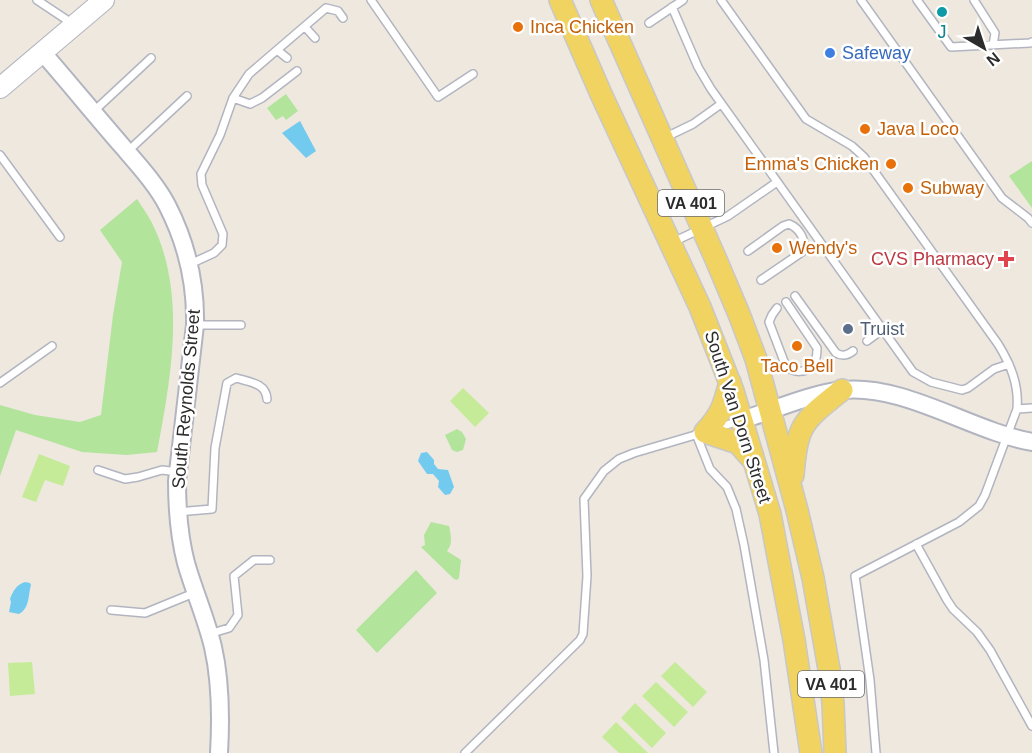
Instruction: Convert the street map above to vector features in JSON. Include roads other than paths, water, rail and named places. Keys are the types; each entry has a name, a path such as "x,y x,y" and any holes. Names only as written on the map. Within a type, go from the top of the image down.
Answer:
{"main road":[{"path":"0,88 104,0"},
{"name":"South Van Dorn Street","path":"560,0 671,243 730,382 770,514 795,640 811,753"},
{"name":"South Van Dorn Street","path":"601,0 702,228 756,359 811,568 829,669 835,753"},
{"path":"700,433 719,416 730,382"},
{"path":"792,490 795,448 801,430 816,411 842,390"},
{"path":"700,433 738,443 755,463"}],"street":[{"name":"South Reynolds Street","path":"43,53 150,180 167,205 189,265 195,300 195,325 178,472 177,512 186,564 213,647 219,682 219,753"},
{"path":"742,420 842,390 874,391 904,398 1032,442"}],"lane":[{"path":"37,0 75,25"},
{"path":"371,0 438,97 473,74"},
{"path":"648,22 683,0"},
{"path":"722,0 806,119 864,157 998,344 1009,364 1017,387 1017,409 979,506 959,522 855,576 870,680 876,753"},
{"path":"861,0 1002,198 1032,223"},
{"path":"917,0 951,46 1032,42"},
{"path":"974,0 995,33 993,45"},
{"path":"672,7 702,74 721,104 913,372 931,382 962,390 994,369 1009,364"},
{"path":"189,265 214,253 222,245 223,234 202,185 201,174 220,135 233,98 249,74 326,9 338,11 343,18"},
{"path":"305,27 315,38"},
{"path":"277,50 286,58"},
{"path":"93,112 151,58"},
{"path":"233,98 250,104 262,98 297,71"},
{"path":"127,152 187,96"},
{"path":"663,138 693,124 721,104"},
{"path":"0,155 60,237"},
{"path":"671,243 728,216 777,182"},
{"path":"748,251 789,224 794,226 804,240 805,246 802,252 761,280"},
{"path":"795,296 836,353 846,355 854,351"},
{"path":"777,308 769,322 785,364 795,372 806,370 814,363 818,348 786,302"},
{"path":"195,325 241,325"},
{"path":"867,341 882,330"},
{"path":"0,383 52,346"},
{"path":"212,509 215,447 227,383 236,378 260,386 266,391 267,399"},
{"path":"223,403 232,405"},
{"path":"1017,409 1032,408"},
{"path":"465,753 580,640 583,634 586,576 584,499 604,471 620,459 634,453 742,420"},
{"path":"700,433 710,469 727,487 736,509 764,660 774,753"},
{"path":"98,470 125,479 162,471 178,472"},
{"path":"177,512 221,509"},
{"path":"916,544 953,609 977,632 990,650 1032,726"},
{"path":"209,634 229,628 238,615 234,576 254,560 270,560"},
{"path":"111,610 145,613 196,592"}],"water":[{"path":"300,121 316,151 306,158 282,133"},
{"path":"427,452 438,469 448,470 454,487 450,494 445,495 438,487 439,481 433,474 427,474 418,461 421,453"},
{"path":"25,582 31,585 25,608 19,614 9,612 12,593"}],"place":[{"name":"J","path":"942,12"},
{"name":"Inca Chicken","path":"518,27"},
{"name":"Safeway","path":"830,53"},
{"name":"Java Loco","path":"865,129"},
{"name":"Emma's Chicken","path":"891,164"},
{"name":"Subway","path":"908,188"},
{"name":"Wendy's","path":"777,248"},
{"name":"CVS Pharmacy","path":"1006,259"},
{"name":"Truist","path":"848,329"},
{"name":"Taco Bell","path":"797,346"}]}
